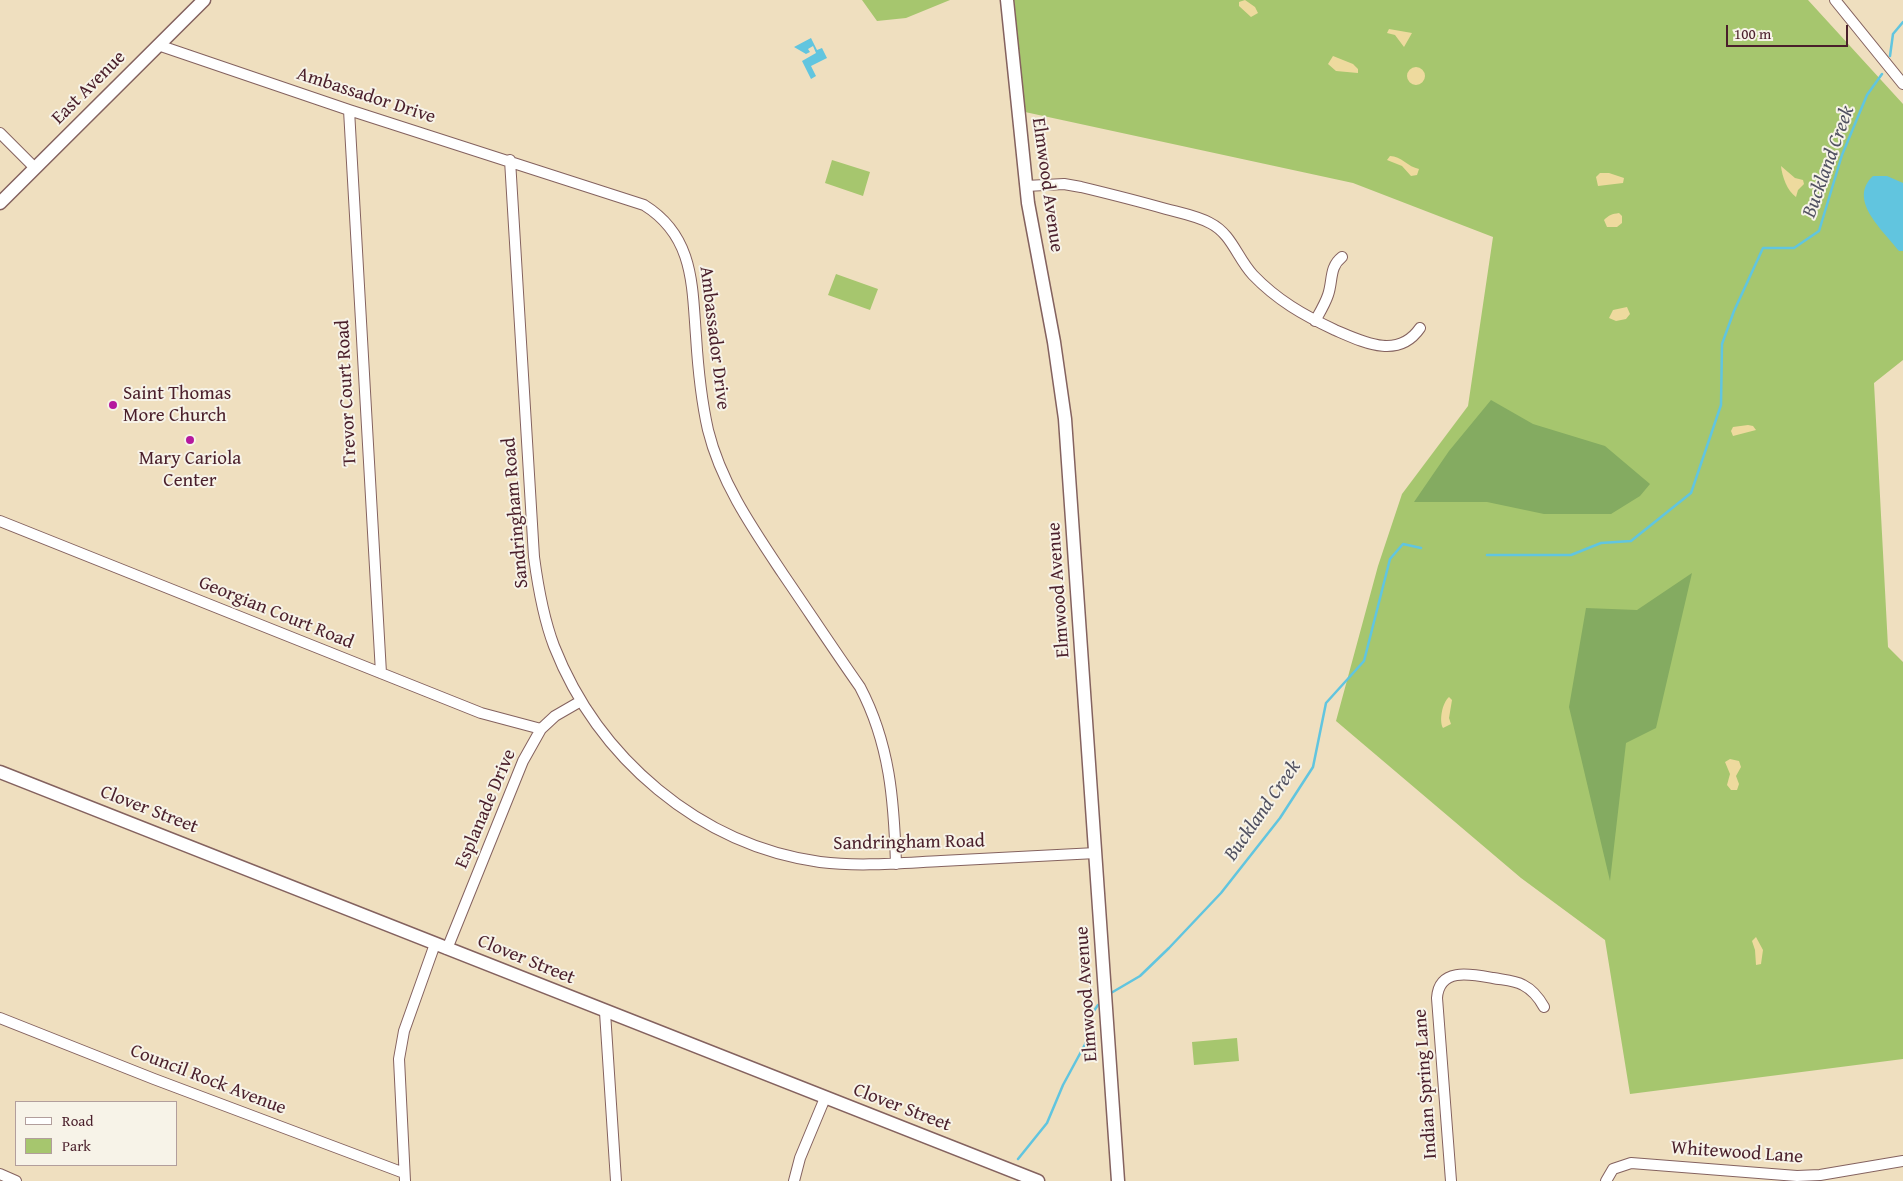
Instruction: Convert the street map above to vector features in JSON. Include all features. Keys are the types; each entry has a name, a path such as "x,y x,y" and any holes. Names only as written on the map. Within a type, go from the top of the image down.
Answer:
{"main road":[{"name":"East Avenue","path":"0,204 204,0"},
{"name":"Elmwood Avenue","path":"1007,0 1026,186 1058,368 1065,419 1118,1181"},
{"name":"Clover Street","path":"0,772 605,1012 1038,1181"}],"street":[{"path":"1835,0 1903,84"},
{"name":"Ambassador Drive","path":"158,45 349,110 510,160 644,205 661,218 679,244 687,260 693,282 702,399 714,448 743,514 860,688 874,717 884,748 893,789 896,864"},
{"name":"Trevor Court Road","path":"349,110 381,673"},
{"path":"0,133 35,168"},
{"name":"Sandringham Road","path":"510,160 534,557 542,606 551,638 581,702 606,739 639,774 679,806 717,830 758,847 803,859 822,862 896,864 1096,853"},
{"path":"1026,186 1064,184 1081,187 1185,214 1211,223 1223,231 1233,243 1251,273 1290,307 1315,321 1364,343 1380,346 1404,342 1416,335 1420,328"},
{"path":"1315,321 1329,292 1332,271 1342,257"},
{"name":"Georgian Court Road","path":"0,521 481,713 541,729"},
{"name":"Esplanade Drive","path":"405,1177 399,1059 404,1031 523,761 541,729 556,716 581,702"},
{"name":"Indian Spring Lane","path":"1451,1181 1437,998 1440,985 1449,977 1464,974 1515,982 1533,991 1544,1007"},
{"path":"605,1012 616,1181"},
{"name":"Council Rock Avenue","path":"0,1018 405,1177"},
{"path":"794,1181 800,1158 825,1098"},
{"name":"Whitewood Lane","path":"1606,1181 1612,1169 1624,1164 1797,1176 1820,1175 1903,1161"},
{"path":"0,1174 16,1181"}],"green space":[{"path":"862,0 950,0 906,18 877,21"},
{"path":"1014,0 1808,0 1903,104 1903,360 1874,383 1888,647 1903,662 1903,1059 1630,1094 1605,940 1521,878 1336,721 1378,566 1402,494 1468,406 1493,237 1353,183 1025,112"},
{"path":"832,160 870,172 863,196 825,183"},
{"path":"836,274 878,289 870,310 828,295"},
{"path":"1491,400 1533,424 1605,446 1650,484 1640,496 1611,514 1544,514 1487,502 1414,502 1449,451"},
{"path":"1692,573 1656,728 1626,743 1610,881 1569,707 1586,608 1637,610"},
{"path":"1237,1038 1239,1061 1194,1065 1192,1042"}],"sand":[{"path":"1245,0 1255,7 1258,13 1251,17 1239,6 1239,2"},
{"path":"1389,29 1412,33 1404,47 1395,35 1387,33"},
{"path":"1333,56 1353,64 1358,69 1358,73 1336,71 1328,64"},
{"path":"1412,67 1420,67 1425,72 1423,83 1412,85 1407,80 1407,72"},
{"path":"1390,156 1394,156 1419,169 1417,175 1411,176 1402,166 1387,160"},
{"path":"1781,166 1795,178 1803,180 1804,184 1798,190 1796,197 1785,183"},
{"path":"1600,173 1609,173 1624,178 1623,183 1598,186 1596,177"},
{"path":"1619,213 1622,216 1622,223 1617,227 1607,227 1604,220 1611,215"},
{"path":"1627,307 1630,314 1626,319 1616,321 1609,318 1613,310"},
{"path":"1753,426 1756,430 1733,436 1731,431 1733,427"},
{"path":"1449,697 1452,700 1449,718 1451,724 1443,728 1441,721 1442,712"},
{"path":"1730,759 1739,761 1741,767 1736,776 1739,784 1737,790 1731,790 1727,785 1730,774 1725,762"},
{"path":"1756,937 1763,950 1761,964 1756,965 1752,941"}],"water":[{"path":"811,38 817,50 822,48 827,58 811,66 816,76 811,79 802,61 816,53 813,46 808,49 810,52 806,54 794,47"},
{"path":"1873,176 1887,176 1903,183 1903,251 1899,251 1877,224 1870,215 1866,205 1864,195 1866,185"}],"waterway":[{"name":"Buckland Creek","path":"1890,56 1893,34 1903,22"},
{"name":"Buckland Creek","path":"1487,555 1571,555 1601,543 1631,541 1691,493 1721,405 1722,344 1734,311 1763,248 1794,248 1819,231 1842,155 1867,95 1882,74"},
{"name":"Buckland Creek","path":"1111,993 1140,976 1169,948 1221,893 1280,818 1313,767 1326,703 1364,661 1390,559 1403,544 1421,548"},
{"name":"Buckland Creek","path":"1091,1028 1091,1015 1098,1005"},
{"name":"Buckland Creek","path":"1018,1159 1047,1123 1063,1085 1089,1037"}],"place":[{"name":"Saint Thomas More Church","path":"113,405"},
{"name":"Mary Cariola Center","path":"190,440"}]}
